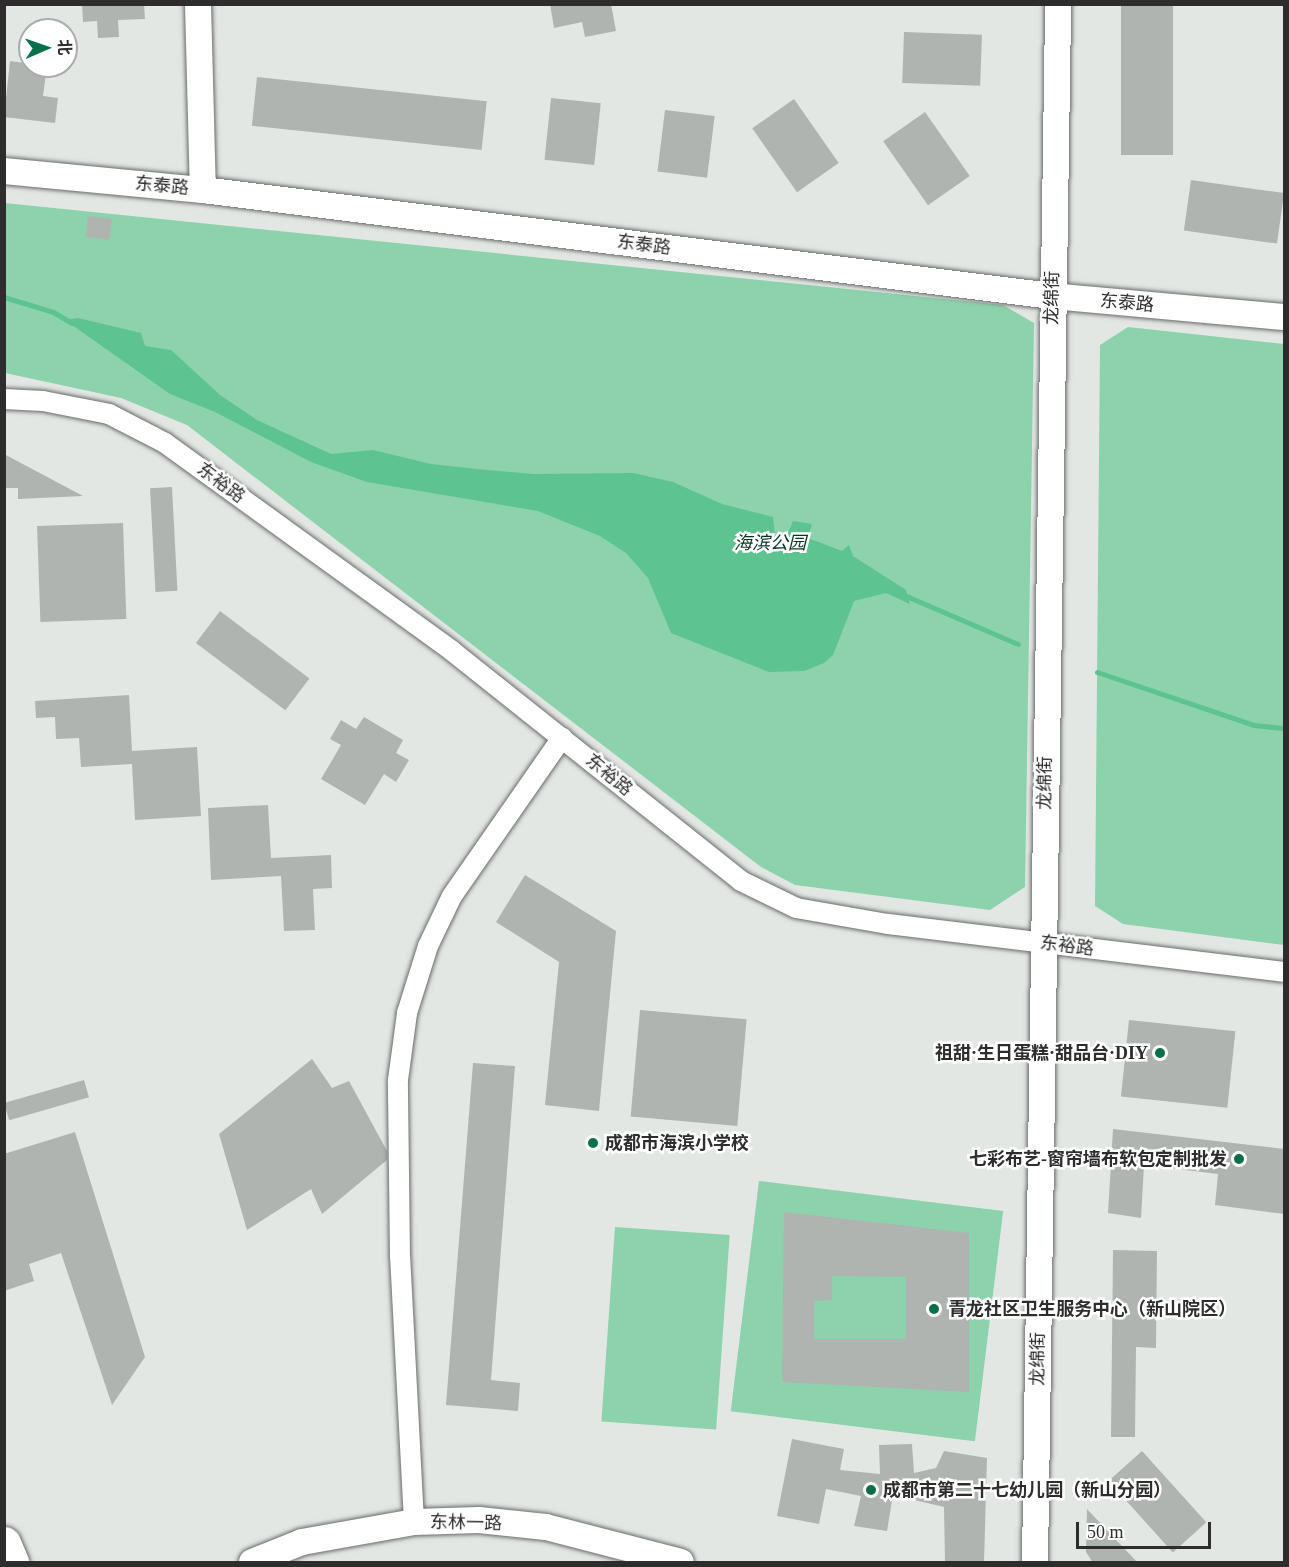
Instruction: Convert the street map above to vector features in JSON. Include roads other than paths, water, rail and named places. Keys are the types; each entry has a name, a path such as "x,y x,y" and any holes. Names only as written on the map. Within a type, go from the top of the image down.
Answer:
{"highway":[{"path":"4,1543 12,1563"}],"street":[{"path":"198,4 202,190"},
{"name":"龙绵街","path":"1035,1563 1058,4"},
{"name":"东泰路","path":"4,171 202,190 1052,296 1284,317"},
{"name":"东裕路","path":"4,399 43,401 109,414 165,443 452,651 741,881 796,908 1043,944 1284,972"},
{"path":"414,1522 400,1256 398,1080 407,1013 428,946 452,896 562,738"},
{"name":"东林一路","path":"252,1563 302,1542 414,1522 479,1520 546,1527 681,1563"}],"waterway":[{"path":"4,297 53,312 72,323"},
{"path":"904,595 1018,644"},
{"path":"1097,672 1254,725 1284,728"}],"place":[{"name":"祖甜·生日蛋糕·甜品台·DIY","path":"1160,1053"},
{"name":"成都市海滨小学校","path":"593,1143"},
{"name":"七彩布艺-窗帘墙布软包定制批发","path":"1239,1159"},
{"name":"青龙社区卫生服务中心（新山院区）","path":"934,1309"},
{"name":"成都市第二十七幼儿园（新山分园）","path":"871,1490"}],"park label":[{"name":"海滨公园","path":"770,543"}]}
